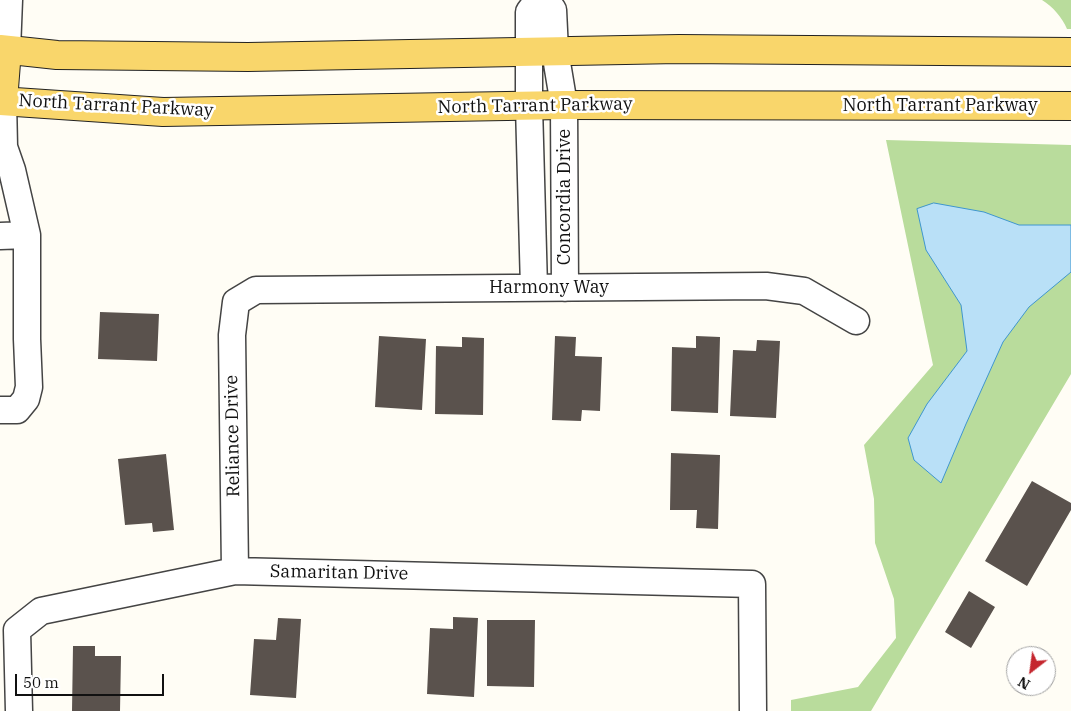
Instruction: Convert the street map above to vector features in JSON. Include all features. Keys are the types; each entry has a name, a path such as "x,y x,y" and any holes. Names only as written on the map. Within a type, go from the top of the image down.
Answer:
{"main road":[{"path":"2,101 4,50 56,55 248,58 679,49 1071,52"},
{"name":"North Tarrant Parkway","path":"2,101 163,112 564,105 1071,106"}],"street":[{"path":"4,50 9,0"},
{"path":"538,0 529,12 542,51"},
{"path":"542,51 553,10 546,0"},
{"name":"Concordia Drive","path":"542,51 564,105 565,288"},
{"name":"Concordia Drive","path":"534,288 528,106 542,51"},
{"path":"0,410 17,410 26,399 29,387 27,235 12,170 4,147 2,101"},
{"path":"0,236 27,235"},
{"name":"Harmony Way","path":"236,302 256,290 766,286 804,291 856,321"},
{"name":"Reliance Drive","path":"235,571 232,334 236,302"},
{"name":"Samaritan Drive","path":"20,711 17,630 41,611 235,571 752,584 752,711"}],"green space":[{"path":"1042,0 1071,0 1071,29 1067,29 1057,13"},
{"path":"886,140 1071,145 1071,374 871,711 791,711 791,700 858,687 896,638 894,599 875,543 874,499 864,445 933,365"}],"water":[{"path":"934,203 984,212 1019,225 1071,225 1071,272 1029,307 1003,342 941,483 914,460 908,438 927,404 967,351 961,305 926,250 917,209"}],"building":[{"path":"100,312 159,314 157,361 98,359"},
{"path":"379,336 426,339 422,410 375,407"},
{"path":"555,336 576,337 575,356 602,357 600,411 582,410 581,421 552,420"},
{"path":"696,336 720,337 718,413 671,411 672,347 696,348"},
{"path":"462,337 484,338 483,415 435,414 436,346 462,347"},
{"path":"757,340 780,341 776,418 730,416 733,350 756,351"},
{"path":"671,453 720,455 718,529 696,528 697,510 670,510"},
{"path":"166,454 174,530 153,532 152,523 125,525 118,459"},
{"path":"1032,481 1071,503 1071,510 1027,586 985,561"},
{"path":"969,591 995,607 971,648 945,632"},
{"path":"453,617 478,618 474,697 427,694 430,628 453,629"},
{"path":"278,618 301,619 296,698 250,695 254,639 276,640"},
{"path":"487,620 535,620 534,687 487,686"},
{"path":"73,646 95,646 95,656 121,656 120,711 72,711"}]}
